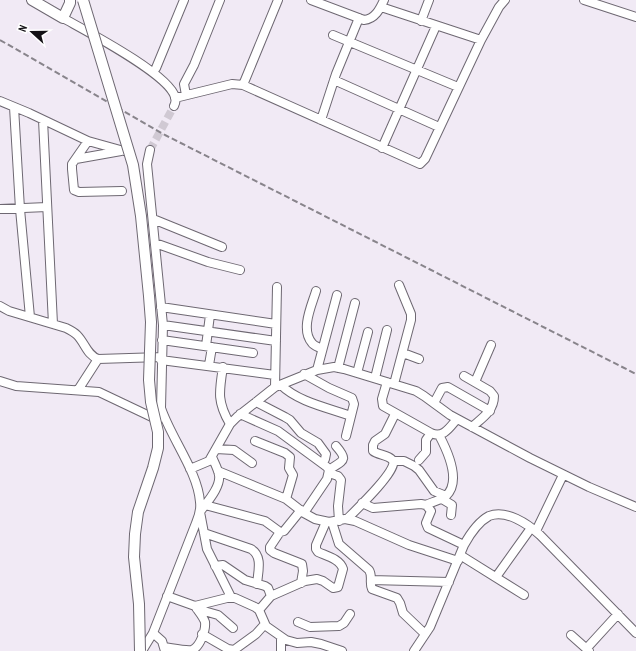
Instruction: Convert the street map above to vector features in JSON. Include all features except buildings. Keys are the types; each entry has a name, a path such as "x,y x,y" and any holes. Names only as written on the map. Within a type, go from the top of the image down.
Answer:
{"main road":[{"path":"32,0 63,18 70,0"},
{"path":"83,0 133,165 141,216 149,296 151,322 149,380 151,402 158,432 158,448 138,512 134,534 134,557 139,604 141,651"}],"street":[{"path":"156,68 184,0"},
{"path":"186,95 184,84 194,64 220,0"},
{"path":"243,85 278,0"},
{"path":"310,0 330,3 359,18 369,20 374,16 382,3 421,21 481,40"},
{"path":"421,21 429,0"},
{"path":"175,98 232,84 243,85 420,164 425,159 497,3 505,0"},
{"path":"584,0 636,17"},
{"path":"63,18 145,67 168,87 175,98 174,106"},
{"path":"321,120 334,80 359,18"},
{"path":"382,148 436,26"},
{"path":"333,35 458,87"},
{"path":"334,80 439,127"},
{"path":"0,101 88,141 124,150 76,159"},
{"path":"14,107 20,209 30,317"},
{"path":"43,120 53,324"},
{"path":"88,141 76,159 72,169 73,187 76,192 122,191"},
{"path":"150,150 148,164 163,325 161,358 161,408 190,469 199,494 207,549 231,598"},
{"path":"0,209 47,207"},
{"path":"153,219 222,247"},
{"path":"155,243 212,263 240,270"},
{"path":"399,285 411,314 411,320 402,353 391,383 382,399 382,403 386,409 435,434 442,435 458,419"},
{"path":"277,287 275,375 278,386 296,396 351,416"},
{"path":"316,291 309,316 307,332 312,343 322,349"},
{"path":"317,370 337,295"},
{"path":"338,368 355,303"},
{"path":"0,306 9,311 72,331 77,335 90,354 98,359 161,358 275,375"},
{"path":"161,307 276,324"},
{"path":"209,366 208,331 210,314"},
{"path":"163,325 276,341"},
{"path":"375,378 387,330"},
{"path":"357,373 368,332"},
{"path":"162,340 253,353"},
{"path":"474,382 491,345"},
{"path":"402,353 419,359"},
{"path":"78,390 98,359"},
{"path":"223,367 220,386 220,402 223,412 230,424"},
{"path":"190,469 206,463 212,457 230,424 240,414 278,386 304,374 317,370 338,368 416,391 443,411 530,458 636,507"},
{"path":"304,374 329,388 352,398 354,404 346,436"},
{"path":"464,376 492,393 494,400 490,411 472,427"},
{"path":"0,381 16,386 99,392 168,424"},
{"path":"434,403 442,388 448,387 490,411"},
{"path":"256,402 290,420 301,433 318,443 326,454 323,463"},
{"path":"240,414 272,428 323,463 329,472 338,476 341,480 336,521 339,544 369,570 371,575 370,588 397,598 403,613 425,634"},
{"path":"395,414 385,434 375,441 372,448 373,451 390,458 393,461 404,461 419,470 434,491 444,497 452,505 451,515"},
{"path":"419,460 426,452 426,440 435,434"},
{"path":"362,503 373,508 421,504 426,505 444,497 450,489 452,482 452,467 448,453 435,434"},
{"path":"255,441 285,452 290,457 289,468 293,475 286,499"},
{"path":"285,452 295,443"},
{"path":"301,583 303,571 302,564 274,554 270,550 270,547 280,532 284,531 302,512 327,479 329,472 342,461 344,457 336,446"},
{"path":"216,449 234,450 252,463"},
{"path":"141,651 153,633 202,509 217,487 219,475 212,457"},
{"path":"260,610 267,599 271,596 301,583 317,580 323,581 333,588 336,588 339,584 343,566 338,561 318,552 316,545 336,521 362,503 389,474 394,464 393,461"},
{"path":"218,471 286,499 302,512 315,519 336,521 355,520 409,545 459,558 496,577 524,595"},
{"path":"496,577 534,529 563,474"},
{"path":"426,505 431,511 426,523 428,528 464,544"},
{"path":"202,509 265,521 280,532"},
{"path":"414,651 430,627 464,544 471,533 489,516 501,514 518,520 534,529 636,633"},
{"path":"204,533 250,549 256,553 258,561 257,584"},
{"path":"215,566 223,565 245,580 268,588 271,596"},
{"path":"371,580 449,582"},
{"path":"167,596 218,615 233,628"},
{"path":"196,608 231,598 260,610 265,624 286,640 297,643 311,642 327,649 342,651"},
{"path":"153,633 162,641 165,649 195,650 205,626 196,608"},
{"path":"298,622 306,626 315,627 342,625 350,614"},
{"path":"571,635 587,650 618,614"},
{"path":"202,634 228,649 234,650 256,634 265,624"},
{"path":"311,642 315,627"},
{"path":"281,651 282,637"}],"tunnel":[{"path":"150,150 174,106"}],"railway":[{"path":"0,40 165,135 636,374"}]}
